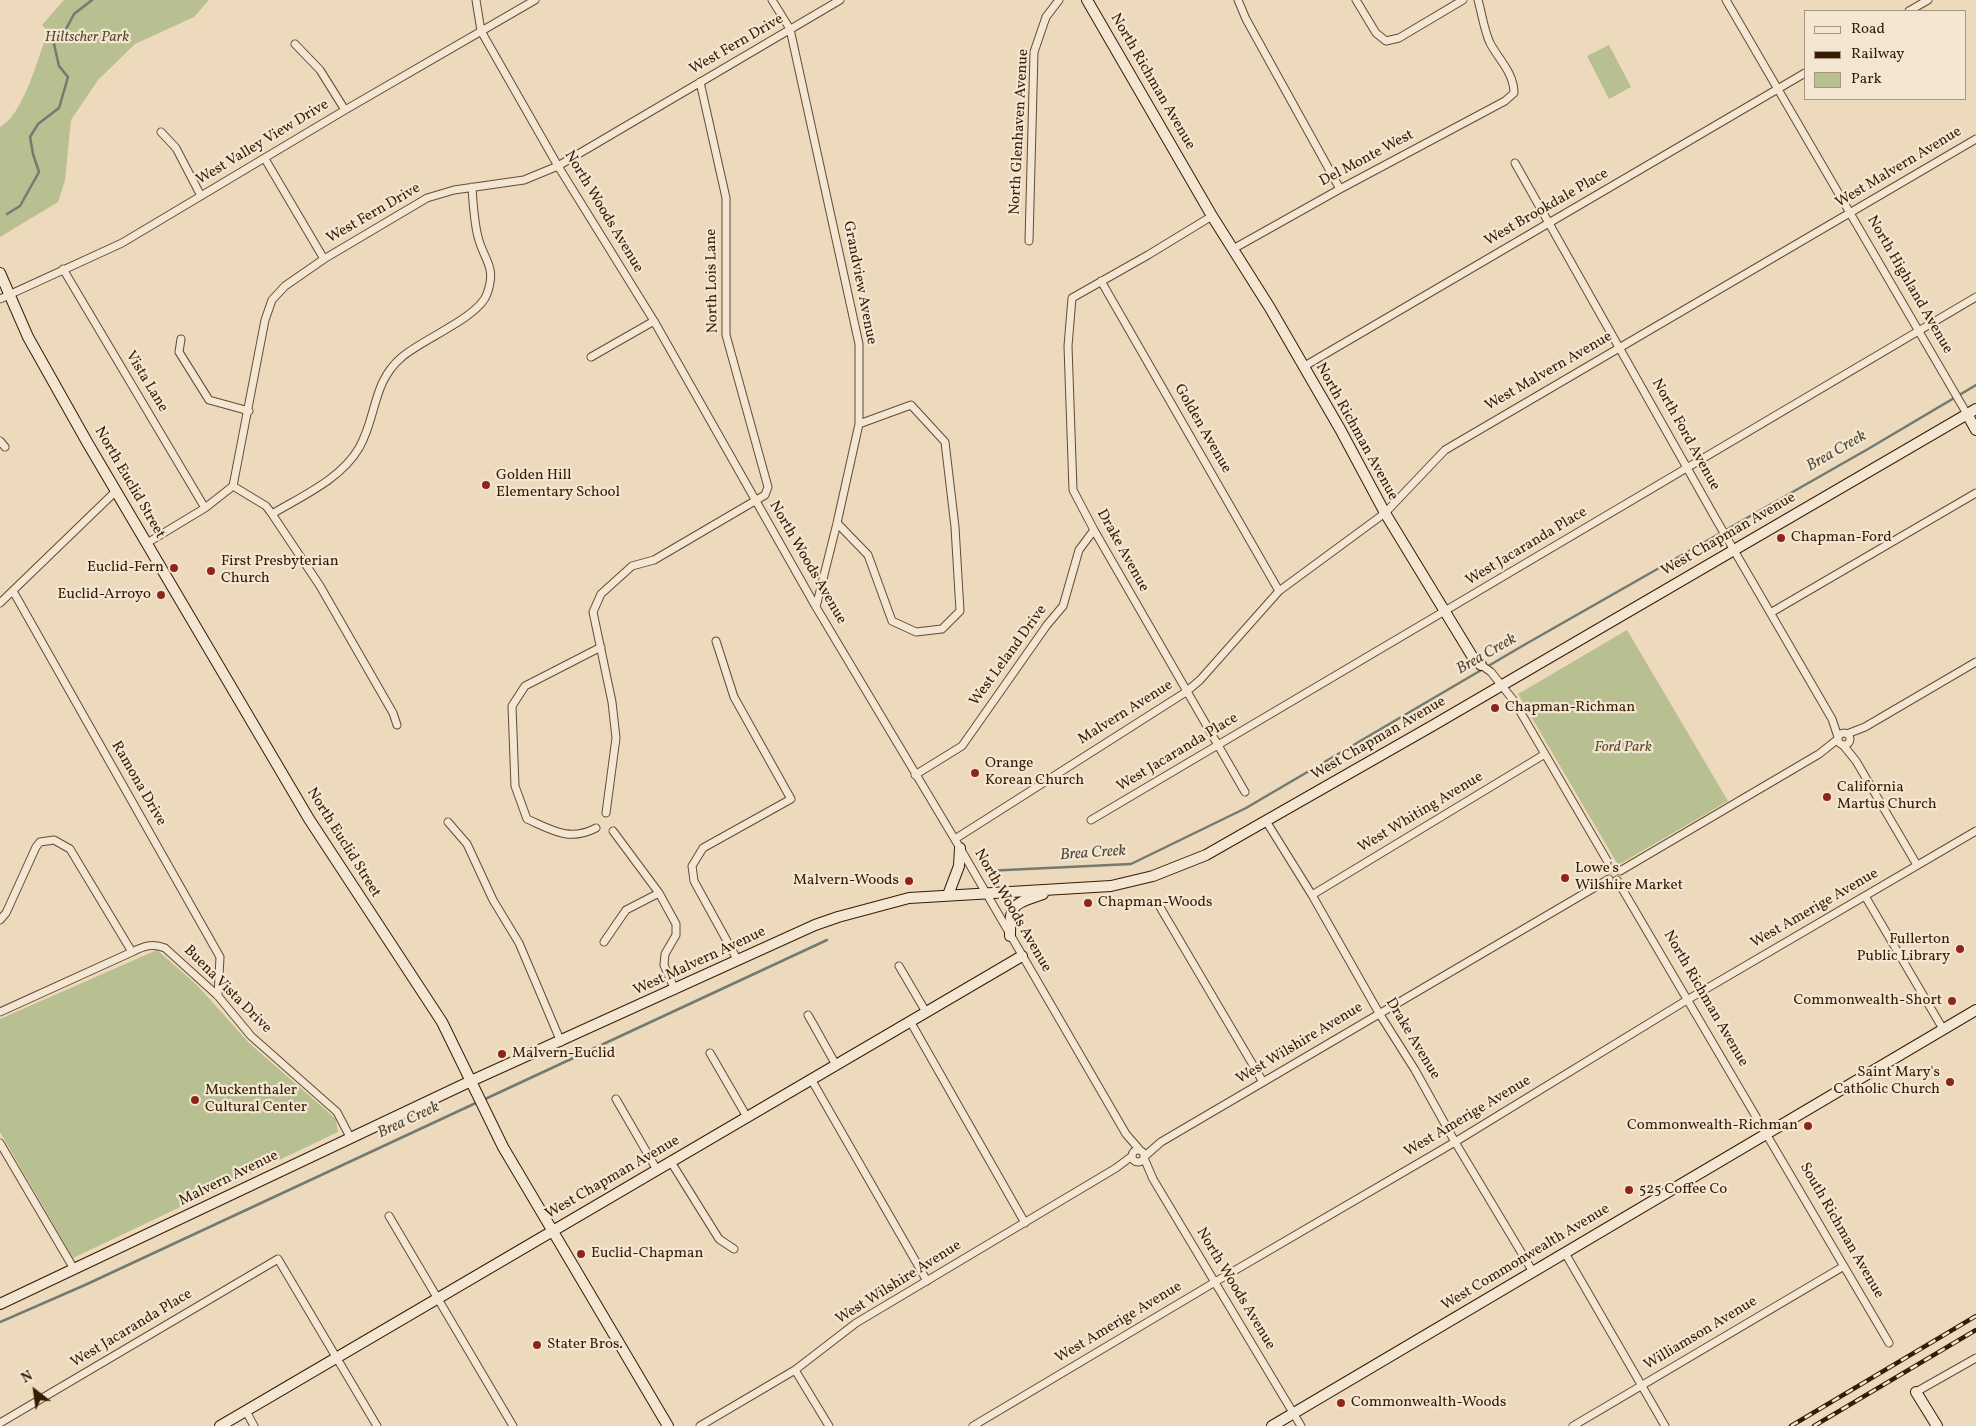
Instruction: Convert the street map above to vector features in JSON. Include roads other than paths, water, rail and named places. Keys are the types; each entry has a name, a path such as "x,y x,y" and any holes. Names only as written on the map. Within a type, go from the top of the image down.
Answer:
{"main road":[{"name":"North Richman Avenue","path":"1087,0 1212,216 1340,429 1385,513 1472,656 1480,665"},
{"name":"North Euclid Street","path":"0,273 4,296 146,543 309,819 442,1022 503,1147 668,1426"},
{"name":"West Chapman Avenue","path":"948,895 1111,886 1153,876 1217,850 1976,409"},
{"name":"North Highland Avenue","path":"1966,414 1976,430"},
{"path":"948,895 957,872 957,844"},
{"path":"1010,936 1010,919 1013,908 1024,900 1056,889"},
{"name":"West Malvern Avenue","path":"472,1081 815,925 908,898 948,895"},
{"name":"West Chapman Avenue","path":"220,1426 437,1297 1022,956"},
{"name":"West Commonwealth Avenue","path":"1272,1426 1976,1010"},
{"name":"Malvern Avenue","path":"0,1304 472,1081"},
{"path":"1916,1392 1937,1426"}],"street":[{"name":"North Woods Avenue","path":"476,0 481,31 558,166 654,321 816,607 957,844 1138,1156 1301,1426"},
{"name":"West Valley View Drive","path":"4,296 122,243 345,110 535,0"},
{"name":"Grandview Avenue","path":"772,0 790,29 859,344 859,424 816,607"},
{"name":"West Fern Drive","path":"233,486 249,411 265,320 272,300 286,286 324,259 427,198 454,190 524,180 558,166 840,0"},
{"name":"North Glenhaven Avenue","path":"1029,241 1034,52 1046,17 1059,0"},
{"path":"1238,0 1246,18 1340,189"},
{"path":"1356,0 1376,33 1386,41 1399,38 1463,0"},
{"name":"Del Monte West","path":"1233,249 1505,100 1514,93 1514,83 1511,76 1490,41 1478,0"},
{"name":"North Highland Avenue","path":"1726,0 1966,414"},
{"path":"1911,10 1928,0"},
{"path":"295,44 320,70 345,110"},
{"name":"West Brookdale Place","path":"1303,367 1804,74"},
{"name":"North Lois Lane","path":"700,82 726,198 726,335 768,488 765,495 756,500"},
{"path":"161,132 176,148 201,196"},
{"name":"West Malvern Avenue","path":"1186,692 1200,680 1279,591 1385,513 1444,450 1851,214 1976,139"},
{"path":"265,159 324,259"},
{"name":"North Ford Avenue","path":"1515,163 1687,468 1917,865"},
{"path":"272,514 334,476 351,460 360,447 382,382 391,367 413,348 470,314 481,305 487,295 492,275 486,254 478,238 472,187"},
{"path":"1101,281 1212,216"},
{"name":"Vista Lane","path":"63,269 205,508"},
{"name":"Drake Avenue","path":"1101,281 1072,298 1068,346 1073,490 1186,692 1245,792"},
{"name":"Golden Avenue","path":"1101,281 1279,591"},
{"name":"West Jacaranda Place","path":"1091,820 1976,297"},
{"path":"591,357 654,321"},
{"path":"181,339 179,352 209,400 249,411"},
{"path":"837,523 868,555 892,621 916,632 942,629 960,611 955,527 945,442 911,405 859,424"},
{"path":"146,543 205,508 233,486 266,506 320,586 393,713 397,725"},
{"path":"0,603 116,490"},
{"path":"1772,612 1976,493"},
{"path":"606,813 616,738 612,702 593,612 601,594 632,566 654,560 756,500"},
{"name":"West Leland Drive","path":"915,775 962,746 1047,625 1063,606 1078,550 1094,530"},
{"name":"Ramona Drive","path":"12,591 220,956 218,996"},
{"path":"716,641 734,697 791,800 703,848 692,866 694,881 738,961"},
{"path":"596,828 578,834 563,835 527,819 515,786 512,706 525,686 600,646"},
{"path":"1620,871 1976,662"},
{"name":"North Richman Avenue","path":"1480,665 1491,672 1514,700 1612,869"},
{"name":"Malvern Avenue","path":"957,844 1186,692"},
{"name":"West Whiting Avenue","path":"1312,895 1545,754"},
{"name":"Drake Avenue","path":"1266,821 1312,895 1379,1013 1415,1070 1455,1142 1533,1272"},
{"path":"448,822 466,844 493,900 519,943 561,1042"},
{"path":"613,831 659,893 676,924 676,935 665,954 664,965 675,990"},
{"name":"West Amerige Avenue","path":"973,1426 1214,1282 1455,1142 1688,1000 1976,831"},
{"path":"0,920 6,912 36,847 40,842 54,840 70,849 132,952"},
{"path":"1612,869 1620,871 1620,877 1613,879 1608,872 1612,869"},
{"name":"North Richman Avenue","path":"1613,879 1688,1000 1766,1134"},
{"name":"West Wilshire Avenue","path":"700,1426 795,1370 856,1323 1379,1013 1613,879"},
{"path":"604,942 626,910 659,893"},
{"path":"1865,896 1943,1029"},
{"path":"1157,902 1263,1082"},
{"name":"Buena Vista Drive","path":"0,1012 149,944 165,948 218,996 251,1036 337,1112 350,1137"},
{"path":"899,966 926,1012"},
{"path":"808,1015 836,1065"},
{"path":"910,1021 1025,1223"},
{"path":"710,1053 747,1117"},
{"path":"811,1079 927,1281"},
{"path":"616,1099 657,1170"},
{"name":"South Richman Avenue","path":"1766,1134 1889,1343"},
{"path":"0,1143 74,1269"},
{"path":"671,1162 719,1239 734,1250"},
{"path":"389,1216 514,1426"},
{"path":"1565,1253 1665,1426"},
{"name":"West Jacaranda Place","path":"0,1423 278,1259 336,1358"},
{"name":"Williamson Avenue","path":"1573,1426 1844,1266"},
{"path":"336,1358 377,1426"},
{"path":"1916,1392 1976,1358"},
{"path":"795,1370 829,1426"},
{"path":"246,1411 254,1426"}],"waterway":[{"path":"7,214 20,206 39,172 30,137 38,124 59,108 68,77 59,66 54,44 66,29 74,14 92,0"},
{"name":"Brea Creek","path":"985,871 1131,864 1246,808 1524,645 1868,449 1976,385"},
{"name":"Brea Creek","path":"483,1100 827,940"},
{"name":"Brea Creek","path":"0,1322 85,1285 478,1102"}],"railway":[{"path":"1791,1426 1976,1316"},
{"path":"1814,1426 1976,1330"}],"place":[{"name":"Golden Hill Elementary School","path":"486,485"},
{"name":"Chapman-Ford","path":"1781,538"},
{"name":"Euclid-Fern","path":"174,568"},
{"name":"First Presbyterian Church","path":"211,571"},
{"name":"Euclid-Arroyo","path":"161,595"},
{"name":"Chapman-Richman","path":"1495,708"},
{"name":"Orange Korean Church","path":"975,773"},
{"name":"California Martus Church","path":"1827,797"},
{"name":"Lowe's Wilshire Market","path":"1565,878"},
{"name":"Malvern-Woods","path":"909,881"},
{"name":"Chapman-Woods","path":"1088,903"},
{"name":"Fullerton Public Library","path":"1960,949"},
{"name":"Commonwealth-Short","path":"1952,1001"},
{"name":"Malvern-Euclid","path":"502,1054"},
{"name":"Saint Mary's Catholic Church","path":"1950,1082"},
{"name":"Muckenthaler Cultural Center","path":"195,1100"},
{"name":"Commonwealth-Richman","path":"1808,1126"},
{"name":"525 Coffee Co","path":"1629,1190"},
{"name":"Euclid-Chapman","path":"581,1254"},
{"name":"Stater Bros.","path":"537,1345"},
{"name":"Commonwealth-Woods","path":"1341,1403"}],"park label":[{"name":"Hiltscher Park","path":"87,38"},
{"name":"Ford Park","path":"1623,748"}]}
